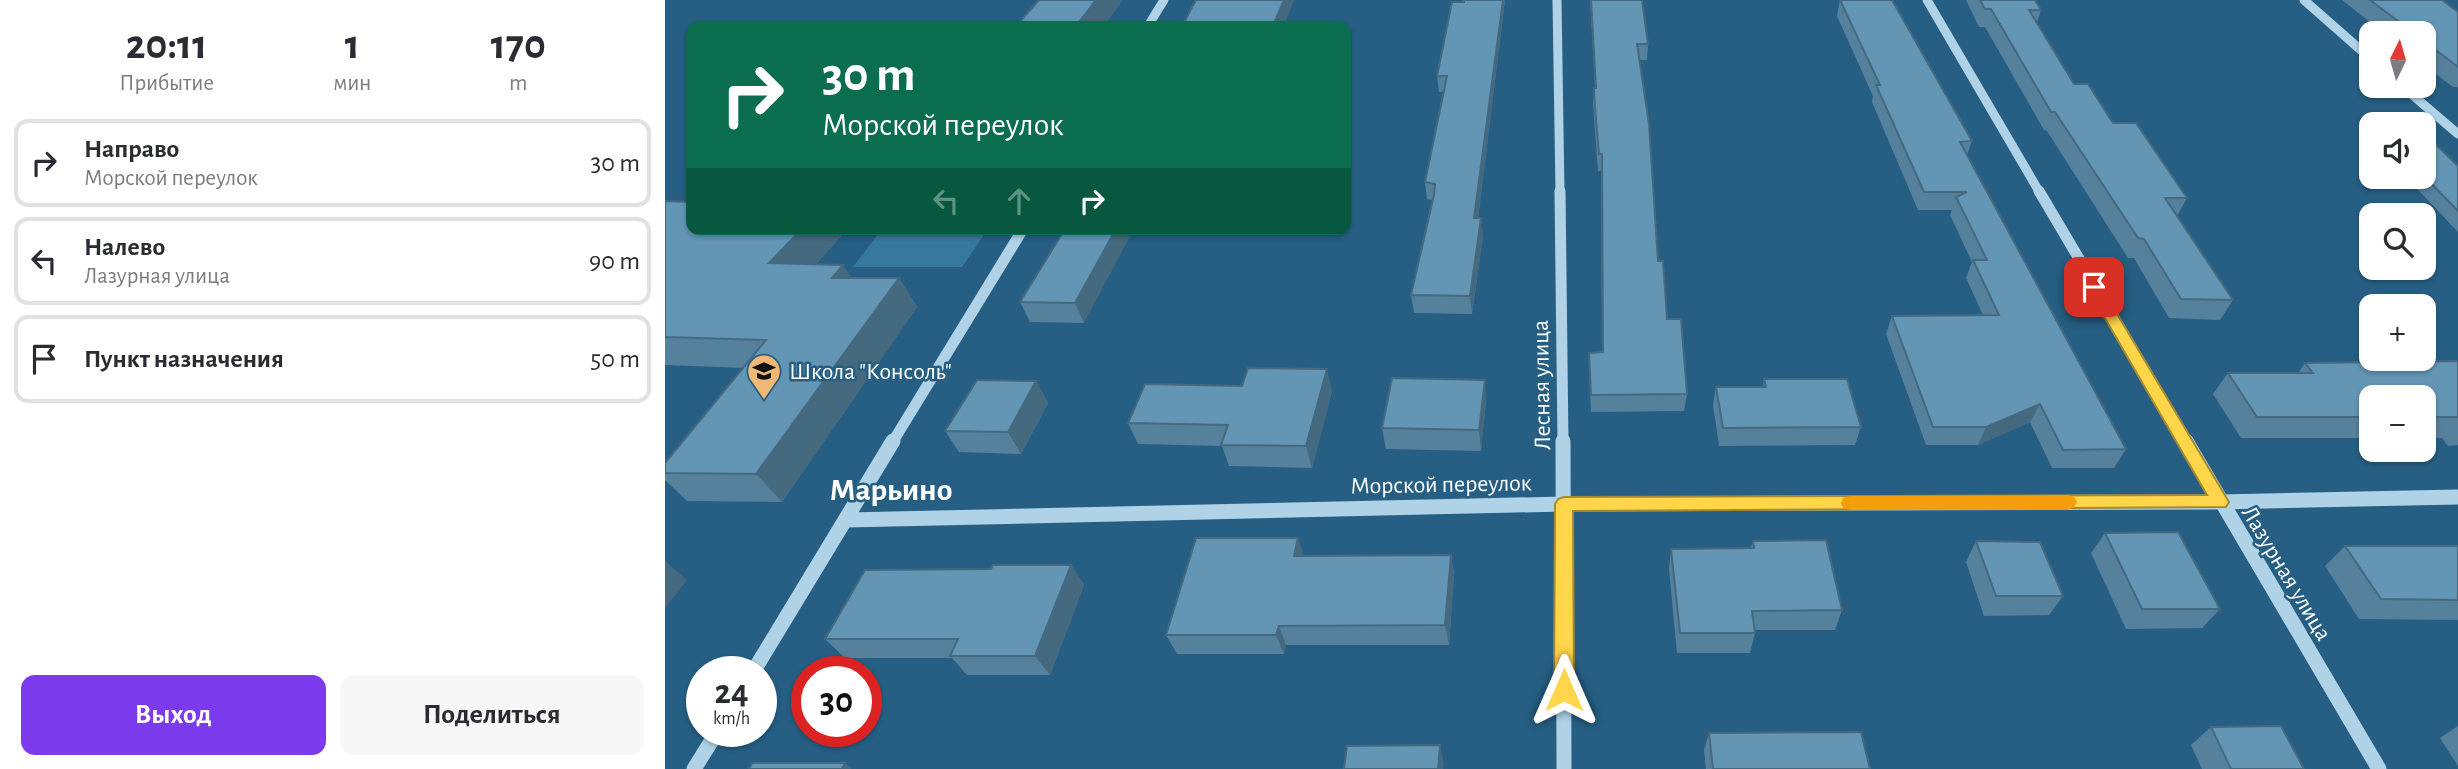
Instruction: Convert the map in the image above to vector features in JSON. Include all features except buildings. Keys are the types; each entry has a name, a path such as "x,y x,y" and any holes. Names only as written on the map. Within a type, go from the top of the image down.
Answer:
{"street":[{"path":"1151,21 1164,0"},
{"name":"Лесная улица","path":"1557,0 1564,504 1564,769"},
{"name":"Лазурная улица","path":"1927,0 2379,769"},
{"path":"2304,0 2359,48"},
{"path":"2416,98 2458,134"},
{"path":"763,656 1019,235"},
{"name":"Морской переулок","path":"846,520 1564,504 2220,502 2458,497"},
{"path":"694,769 707,747"}],"shaded area":[{"path":"877,235 984,235 962,267 853,267"}],"slow traffic":[{"path":"1850,503 2068,502"}],"place":[{"name":"Школа \"Консоль\"","path":"764,401"}],"district":[{"name":"Марьино","path":"891,489"}],"route":[{"path":"1564,690 1564,504 2220,502 2094,287"}]}
